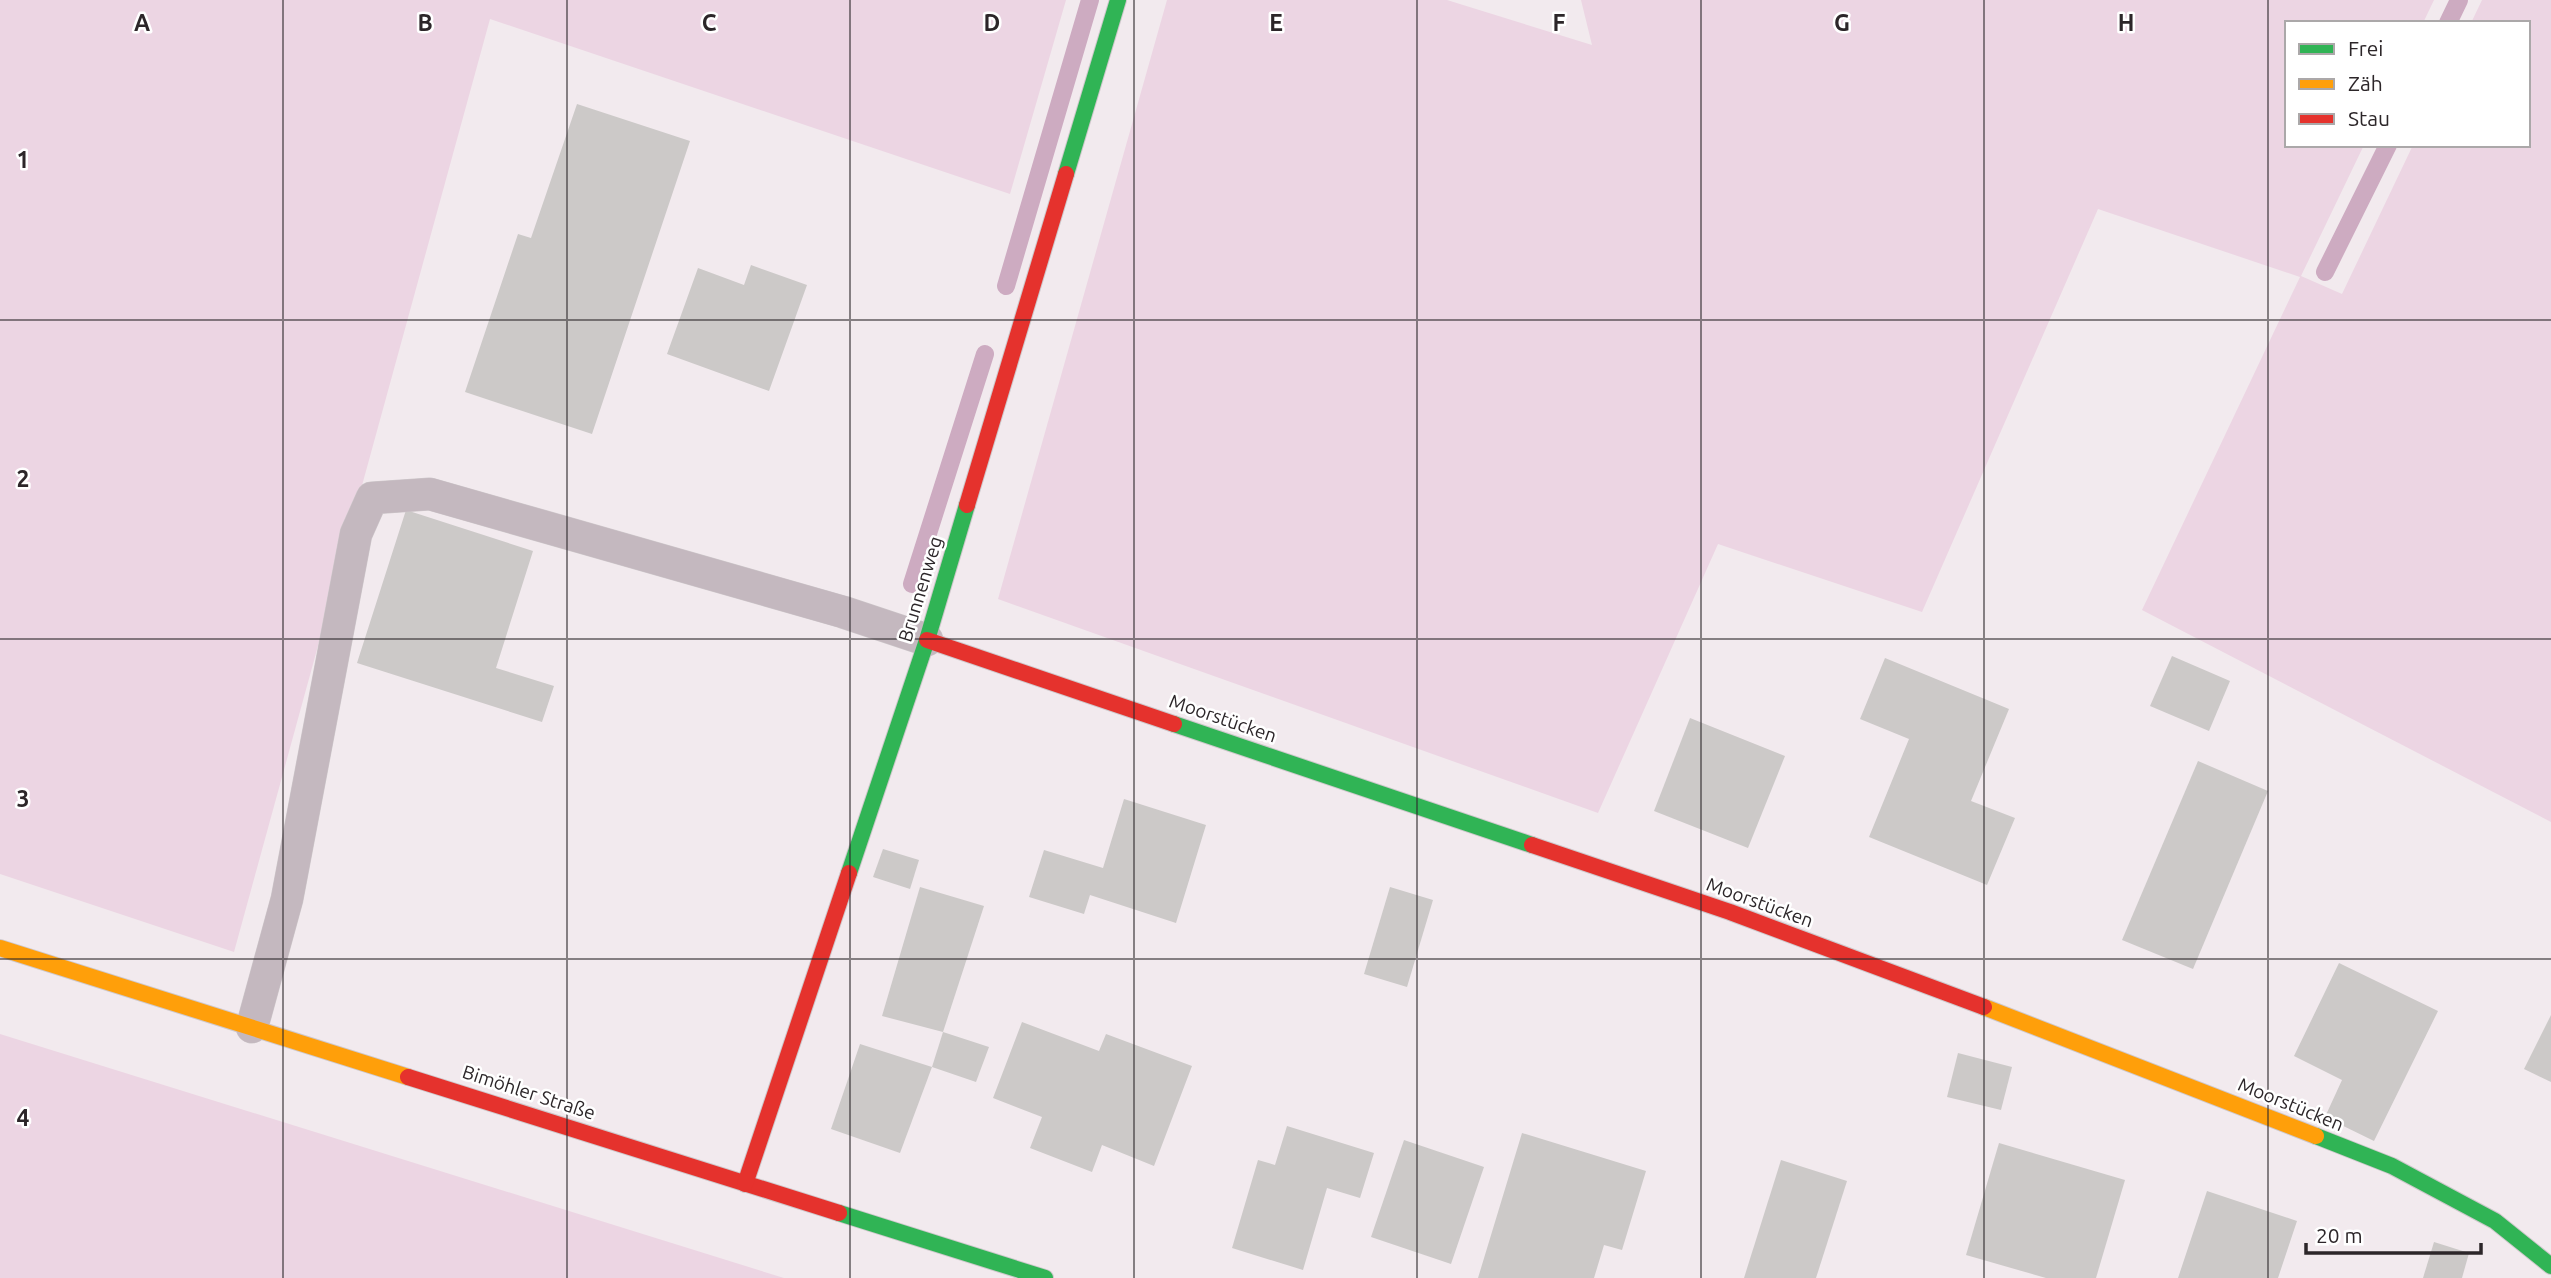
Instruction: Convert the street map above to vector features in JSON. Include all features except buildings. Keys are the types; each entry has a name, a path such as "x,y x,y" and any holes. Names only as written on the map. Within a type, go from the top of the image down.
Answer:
{"street":[{"name":"Brunnenweg","path":"745,1184 927,640 1118,0"},
{"name":"Moorstücken","path":"927,640 1730,912 2089,1046 2392,1166 2495,1221 2551,1266"},
{"name":"Bimöhler Straße","path":"0,948 1045,1278"}],"lane":[{"path":"252,1027 287,899 356,534 372,498 430,494 843,612 927,640"}],"shaded area":[{"path":"0,0 1066,0 1010,194 490,19 234,952 0,874"},
{"path":"1167,0 1447,0 1592,45 1581,0 2434,0 2424,21 2285,21 2285,147 2363,147 2301,276 2342,294 2412,147 2530,147 2530,21 2472,21 2482,0 2551,0 2551,822 2142,610 2300,277 2098,209 1922,612 1718,544 1598,813 998,599"},
{"path":"0,1034 691,1249 784,1278 0,1278"}],"waterway":[{"path":"1006,286 1090,0"},
{"path":"2449,21 2459,0"},
{"path":"2325,272 2387,147"},
{"path":"912,584 985,354"}],"traffic: fast":[{"path":"1066,174 1118,0"},
{"path":"849,873 927,640 967,505"},
{"path":"1174,724 1532,845"},
{"path":"2316,1136 2392,1166 2495,1221 2551,1266"},
{"path":"839,1213 1045,1278"}],"traffic: slow":[{"path":"0,948 408,1077"},
{"path":"1984,1007 2316,1136"}],"traffic: jam":[{"path":"967,505 1066,174"},
{"path":"927,640 1174,724"},
{"path":"1532,845 1730,912 1984,1007"},
{"path":"745,1184 849,873"},
{"path":"408,1077 839,1213"}]}
